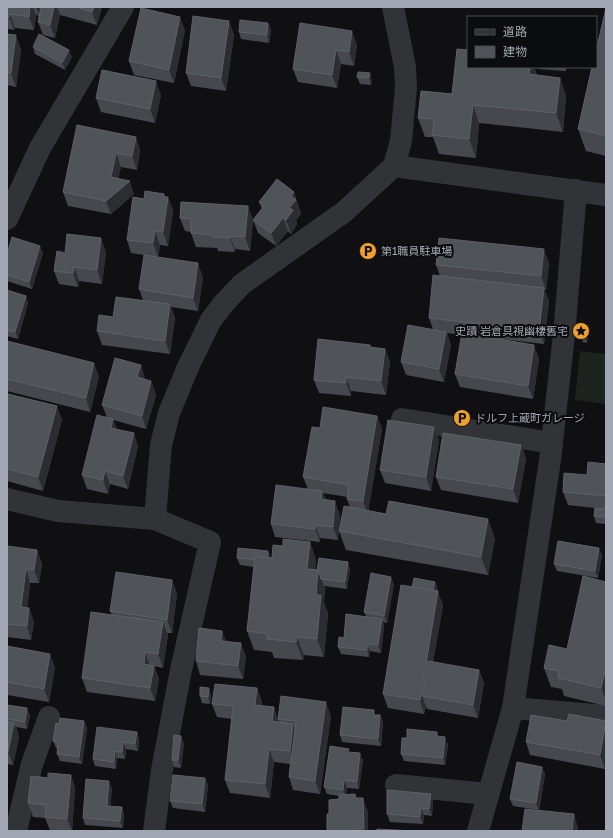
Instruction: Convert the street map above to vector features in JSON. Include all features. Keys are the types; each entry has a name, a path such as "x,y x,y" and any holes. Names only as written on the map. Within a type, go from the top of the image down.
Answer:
{"street":[{"path":"7,219 40,148 123,7"},
{"path":"155,519 161,445 169,413 188,367 211,320 224,303 242,284 344,212 394,166 401,141 406,87 405,68 393,7"},
{"path":"394,166 606,195"},
{"path":"478,831 513,708 552,443 564,335 576,190"},
{"path":"402,419 552,443"},
{"path":"7,499 58,511 155,519 210,542 181,670 162,770 154,831"},
{"path":"513,708 563,714 606,716"},
{"path":"16,831 32,764 49,717"},
{"path":"396,785 488,794"}],"shaded area":[{"path":"580,351 606,354 606,404 575,400"}],"building":[{"path":"7,7 30,7 29,17 10,14 9,17 7,16"},
{"path":"41,7 54,7 50,25 38,22"},
{"path":"76,7 94,7 92,12"},
{"path":"141,8 180,17 169,70 129,61"},
{"path":"606,8 606,136 578,129 592,68 597,68 597,47"},
{"path":"193,16 229,21 221,78 186,73"},
{"path":"240,20 268,23 267,35 239,32"},
{"path":"300,23 352,31 349,52 336,50 332,75 293,69"},
{"path":"7,34 16,35 11,73 7,72"},
{"path":"39,34 69,50 62,63 33,47"},
{"path":"457,49 467,50 467,68 530,68 529,74 560,78 556,113 473,105 469,139 432,135 434,119 418,118 421,91 452,94"},
{"path":"102,70 156,81 150,109 96,98"},
{"path":"358,72 370,73 369,78 357,77"},
{"path":"77,125 136,137 132,156 116,153 111,177 130,181 106,201 63,192"},
{"path":"277,179 294,192 291,196 296,200 289,208 293,210 286,220 283,218 271,233 253,220 264,206 259,202"},
{"path":"145,191 164,194 164,197 168,197 163,232 155,231 153,243 127,240 133,197 144,199"},
{"path":"181,202 248,206 245,237 213,237 213,235 191,233 191,219 180,218"},
{"path":"67,234 101,238 97,270 74,267 73,273 54,271 57,251 65,253"},
{"path":"12,237 40,246 29,282 7,275 7,254"},
{"path":"439,238 544,249 541,276 436,265"},
{"path":"144,255 198,263 193,298 139,289"},
{"path":"433,275 544,288 539,331 429,318"},
{"path":"7,290 26,296 15,332 7,330"},
{"path":"116,297 170,304 165,341 97,331 99,315 113,317"},
{"path":"408,325 446,332 439,369 401,362"},
{"path":"582,326 585,326 584,335 581,335"},
{"path":"462,333 534,345 528,386 455,374"},
{"path":"318,339 370,345 370,347 385,349 381,381 346,377 346,383 314,380"},
{"path":"7,341 94,363 86,398 7,379"},
{"path":"115,358 141,365 137,377 151,381 142,416 102,405"},
{"path":"8,394 57,406 38,477 7,469"},
{"path":"323,407 377,416 363,501 347,499 349,485 303,477 312,427 320,428"},
{"path":"97,415 113,419 111,428 134,433 123,476 105,471 103,480 82,475"},
{"path":"388,420 434,427 426,477 380,470"},
{"path":"443,433 521,445 513,489 436,477"},
{"path":"588,462 606,464 606,496 563,492 564,473 587,475"},
{"path":"276,485 322,491 321,499 335,501 333,527 315,525 315,529 271,524"},
{"path":"389,501 488,519 481,557 339,531 344,506 386,514"},
{"path":"595,508 606,509 606,517 594,516"},
{"path":"283,539 310,542 307,569 318,570 316,595 321,595 317,639 297,637 296,642 267,639 268,634 247,631 255,556 272,558 273,545 283,546"},
{"path":"558,541 599,548 595,571 554,564"},
{"path":"7,546 37,550 34,570 26,569 21,607 29,608 27,626 7,624"},
{"path":"238,548 268,551 268,558 255,556 255,560 237,558"},
{"path":"319,558 348,562 345,582 321,579 317,570"},
{"path":"116,572 172,580 167,620 110,611"},
{"path":"371,573 391,577 384,616 364,612"},
{"path":"583,576 606,582 606,667 601,688 558,678 559,671 544,668 549,645 567,649"},
{"path":"414,578 435,582 433,591 412,587"},
{"path":"401,585 438,591 420,700 383,694"},
{"path":"91,612 163,622 158,654 145,652 144,664 154,666 150,688 82,678"},
{"path":"346,614 382,619 378,645 367,644 367,650 338,647 339,637 344,638"},
{"path":"199,628 222,631 221,641 241,643 238,666 196,661"},
{"path":"7,646 50,654 44,689 7,682"},
{"path":"428,661 479,670 473,705 422,696"},
{"path":"215,684 257,688 255,705 274,707 272,721 293,724 290,751 269,749 265,784 225,780 233,706 212,704"},
{"path":"200,687 209,688 208,697 200,696"},
{"path":"281,696 326,702 315,781 289,777 296,721 278,719"},
{"path":"7,705 27,708 25,722 7,719"},
{"path":"343,707 374,710 374,715 380,715 378,739 340,735"},
{"path":"569,714 606,721 600,755 526,742 531,715 567,721"},
{"path":"60,718 84,721 79,757 57,754 58,742 53,741 56,723 59,724"},
{"path":"7,722 14,723 8,752 7,752"},
{"path":"97,727 137,732 135,744 123,742 122,752 115,751 114,762 93,759"},
{"path":"407,729 437,732 437,736 445,737 443,758 401,754 402,738 407,738"},
{"path":"174,735 181,736 178,760 172,760"},
{"path":"330,746 349,749 348,752 360,753 357,782 344,780 343,790 324,787"},
{"path":"517,762 542,767 536,803 510,799"},
{"path":"48,773 71,775 67,819 45,817 46,805 28,803 31,776 48,778"},
{"path":"173,775 205,778 202,804 170,801"},
{"path":"86,779 109,781 107,806 122,807 120,821 83,818"},
{"path":"387,790 431,794 429,809 421,808 420,817 387,814"},
{"path":"355,794 356,798 363,798 364,828 354,829 354,831 327,831 329,800 339,799 339,795"},
{"path":"525,809 574,814 572,831 522,831"},
{"path":"377,829 414,831 377,831"}],"place":[{"name":"第1職員駐車場","path":"368,251"},
{"name":"史蹟 岩倉具視幽棲舊宅","path":"581,331"},
{"name":"ドルフ上蔵町ガレージ","path":"462,418"}]}
